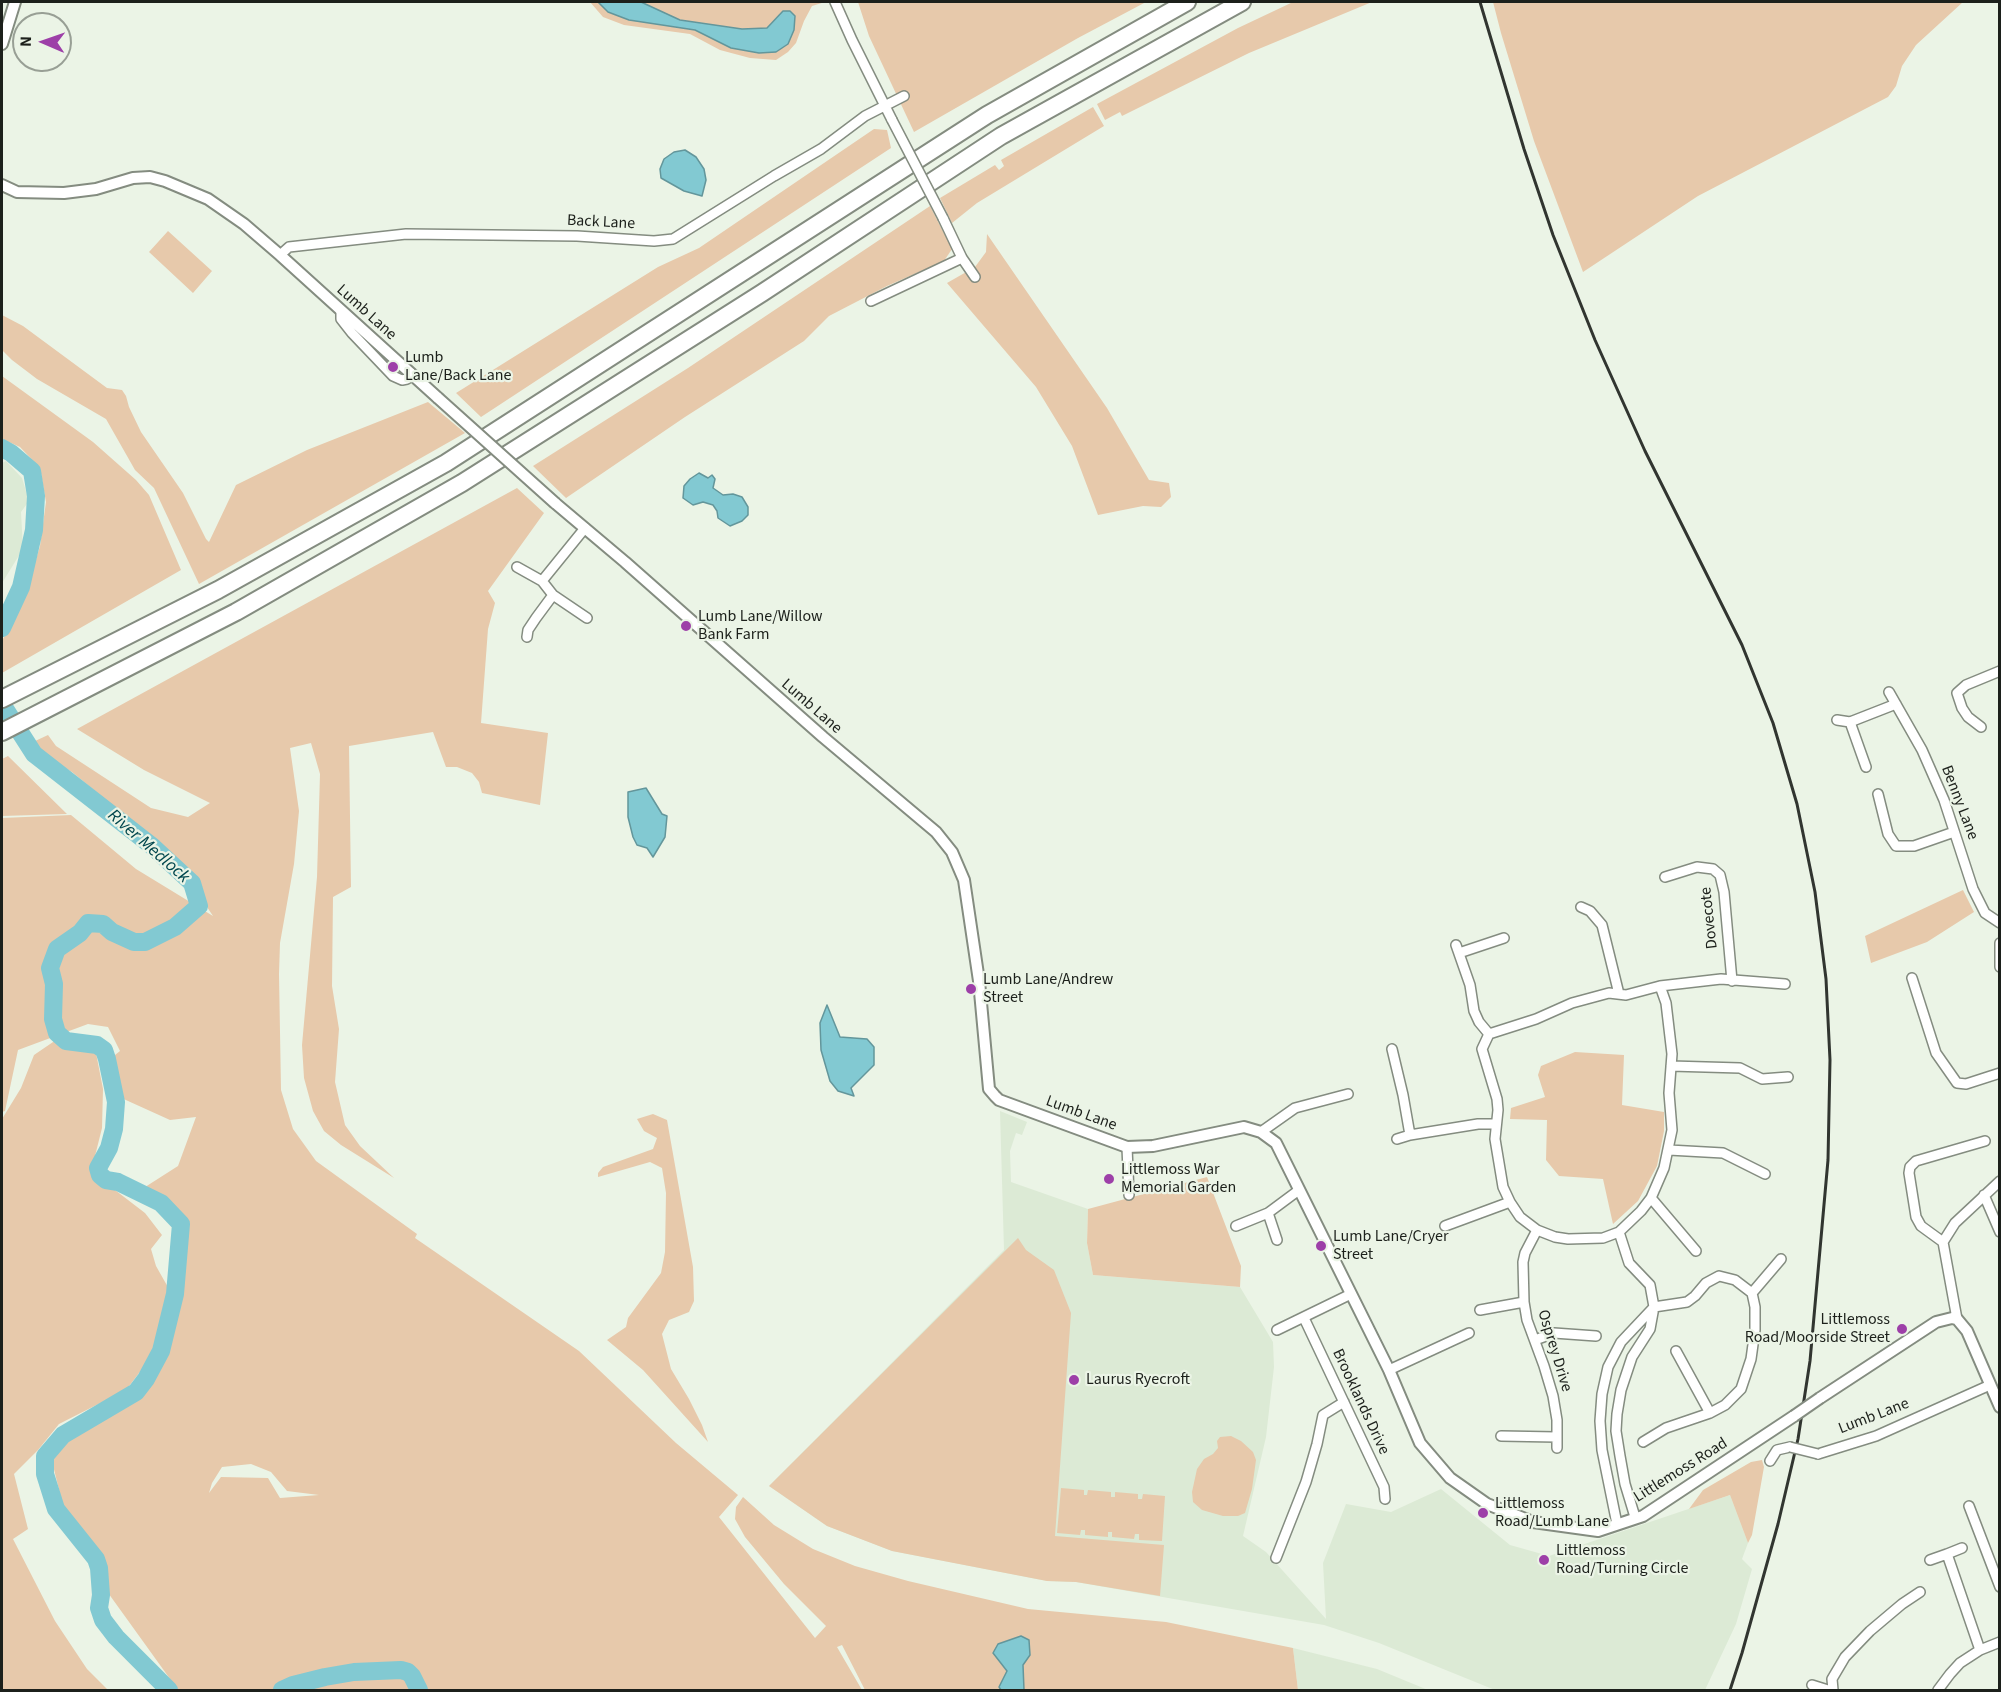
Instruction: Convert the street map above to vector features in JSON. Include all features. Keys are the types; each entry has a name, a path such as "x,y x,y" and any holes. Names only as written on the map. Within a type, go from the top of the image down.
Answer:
{"highway":[{"path":"2,699 218,590 446,463 987,115 1187,2"},
{"path":"2,732 236,612 462,483 762,293 1001,136 1242,2"}],"street":[{"path":"2,44 15,2"},
{"path":"836,2 884,105 975,277"},
{"name":"Back Lane","path":"280,255 289,247 406,234 577,236 654,241 673,239 821,149 865,116 904,96"},
{"name":"Lumb Lane","path":"2,186 16,192 63,193 96,189 133,178 146,177 158,178 208,199 244,224 280,255 555,503 823,737 936,832 952,852 964,880 979,981 989,1089 999,1100 1127,1147 1153,1146 1244,1127 1261,1131"},
{"path":"871,301 963,258"},
{"path":"542,581 585,528"},
{"path":"517,567 542,581 553,596 587,618"},
{"path":"527,637 532,624 553,596"},
{"path":"1981,727 1968,717 1957,693 1966,685 2000,671"},
{"name":"Benny Lane","path":"1889,692 1922,750 1944,800 1973,889 1985,913 2000,923"},
{"path":"1837,720 1850,722 1896,704"},
{"path":"1850,722 1866,767"},
{"path":"1878,794 1888,834 1896,846 1914,846 1954,832"},
{"name":"Dovecote","path":"1665,877 1697,867 1713,869 1720,874 1724,892 1732,981"},
{"path":"1581,907 1590,911 1602,925 1614,993"},
{"path":"1489,1034 1479,1022 1474,1011 1470,985 1457,949 1504,938"},
{"path":"2000,943 2000,967"},
{"path":"1912,978 1936,1053 1957,1083 1966,1084 2000,1073"},
{"path":"1660,986 1668,1021 1672,1130 1664,1168 1651,1198 1619,1232 1603,1238 1555,1237 1538,1230 1520,1217 1503,1187 1495,1139 1497,1099 1482,1048 1489,1034 1536,1019 1572,1003 1614,993 1626,995 1660,986 1721,980 1785,984"},
{"path":"1392,1049 1410,1135"},
{"path":"1671,1066 1740,1068 1762,1079 1788,1077"},
{"path":"1348,1094 1295,1108 1261,1131 1276,1143 1389,1370 1469,1333"},
{"path":"1397,1139 1478,1124 1496,1124"},
{"path":"1943,1242 1921,1226 1916,1217 1910,1167 1916,1161 1984,1141"},
{"path":"1127,1147 1129,1195"},
{"path":"1669,1150 1723,1153 1765,1174"},
{"path":"2000,1181 1955,1223 1943,1242 1957,1319 1967,1331 2000,1407"},
{"path":"1236,1226 1268,1213 1299,1190"},
{"path":"1984,1195 2000,1232"},
{"path":"1651,1198 1696,1251"},
{"path":"1445,1226 1510,1202"},
{"path":"1268,1213 1277,1240"},
{"name":"Osprey Drive","path":"1501,1436 1557,1442 1557,1420 1553,1396 1527,1320 1524,1302 1523,1262 1525,1253 1538,1230"},
{"path":"1619,1232 1629,1263 1650,1284 1654,1307 1650,1329 1632,1357 1621,1390 1617,1414 1620,1456 1625,1484 1635,1517"},
{"path":"1752,1293 1781,1259"},
{"path":"1617,1524 1602,1450 1600,1420 1602,1394 1608,1366 1621,1342 1654,1307 1687,1302 1706,1283 1719,1276 1735,1280 1752,1293 1755,1307 1751,1359 1741,1389 1725,1405 1710,1413 1666,1428 1644,1442"},
{"path":"1277,1330 1351,1294"},
{"path":"1479,1310 1524,1302"},
{"name":"Brooklands Drive","path":"1304,1318 1384,1487 1385,1499"},
{"name":"Littlemoss Road","path":"1389,1370 1420,1443 1450,1478 1486,1504 1533,1522 1598,1531 1643,1516 1936,1322 1957,1319"},
{"path":"1535,1340 1554,1332 1596,1336"},
{"path":"1676,1351 1710,1413"},
{"name":"Lumb Lane","path":"1770,1461 1777,1450 1790,1447 1818,1454 1876,1436 1990,1385"},
{"path":"1276,1558 1306,1482 1323,1415 1344,1402"},
{"path":"1969,1506 2000,1587"},
{"path":"1930,1560 1962,1548"},
{"path":"1947,1554 1980,1650"},
{"path":"1833,1690 1832,1679 1845,1657 1870,1631 1920,1592"},
{"path":"1938,1690 1960,1663 1980,1650 1998,1645"},
{"path":"1812,1685 1828,1690"}],"shaded area":[{"path":"590,2 598,2 608,12 629,20 695,30 731,48 794,30 795,16 790,11 783,11 767,28 742,29 680,20 641,2 825,2 812,6 796,43 776,60 750,58 720,50 690,34 624,25 603,17"},
{"path":"858,2 1146,2 1078,38 914,132 869,36"},
{"path":"1293,2 1372,2 1249,53 1122,116 1120,112 1105,120 1097,104 1238,28"},
{"path":"1493,2 1963,2 1916,45 1902,66 1896,86 1888,97 1698,196 1583,272 1534,141"},
{"path":"1093,107 1104,126 977,203 952,223 940,198 995,165 999,170 1004,166 1001,160"},
{"path":"874,129 887,130 891,148 481,417 456,393 658,267 699,248"},
{"path":"930,206 952,249 944,261 887,286 829,316 804,341 685,417 566,498 533,466 688,368"},
{"path":"168,231 212,271 193,293 149,252"},
{"path":"987,234 1107,408 1149,480 1169,483 1171,497 1161,507 1143,506 1098,515 1072,446 1036,387 947,283 975,267 986,252"},
{"path":"2,315 23,326 107,388 122,390 141,432 183,493 209,542 236,485 307,450 428,402 465,433 199,584 154,488 135,470 106,419 37,379 2,350"},
{"path":"2,376 93,442 136,480 149,495 181,570 2,673 2,641 26,593 40,546 46,502 40,468 20,447 2,439"},
{"path":"6,461 22,478 29,501 21,512 23,549 2,583 2,463"},
{"path":"517,488 544,513 488,591 495,603 488,629 481,723 548,733 540,805 482,793 479,782 472,773 457,767 446,767 433,732 349,746 351,887 333,897 332,986 339,1029 335,1082 345,1125 360,1146 394,1178 341,1145 324,1131 313,1111 304,1078 302,1045 317,877 320,774 311,743 290,748 299,811 294,864 280,943 279,974 281,1090 293,1129 316,1161 417,1234 415,1238 579,1351 676,1443 738,1495 719,1517 815,1638 826,1626 784,1584 745,1537 735,1519 736,1507 743,1497 774,1525 813,1549 855,1566 908,1581 1028,1609 1166,1622 1293,1648 1298,1690 1024,1690 1022,1665 1001,1664 1007,1671 999,1687 1001,1690 865,1690 842,1645 837,1647 862,1690 178,1690 106,1590 101,1554 71,1520 62,1502 51,1457 64,1441 145,1393 167,1351 181,1294 183,1223 165,1200 142,1189 178,1166 196,1117 170,1120 117,1096 110,1059 120,1051 108,1027 88,1024 18,1050 5,1111 2,1112 2,818 71,815 136,869 213,916 201,898 196,879 134,823 72,772 41,754 33,742 48,735 56,746 151,808 188,817 210,803 144,770 77,729","holes":["251,1464 271,1472 287,1491 319,1495 280,1498 268,1478 221,1477 209,1493 222,1467"]},
{"path":"8,756 67,814 2,816 2,759"},
{"path":"1963,890 1974,912 1927,942 1871,963 1865,936"},
{"path":"56,1040 67,1049 96,1053 103,1089 102,1128 94,1160 98,1177 145,1213 162,1235 151,1249 156,1266 169,1289 156,1351 126,1390 59,1424 14,1474 28,1529 13,1539 55,1621 87,1669 108,1690 2,1690 2,1119 21,1088 34,1055"},
{"path":"1575,1052 1624,1055 1622,1105 1664,1112 1664,1131 1657,1166 1638,1201 1613,1224 1603,1179 1559,1176 1546,1160 1547,1120 1510,1119 1511,1108 1545,1097 1538,1075 1541,1066"},
{"name":"Laurus Ryecroft","path":"1000,1111 1027,1122 1022,1135 1016,1133 1010,1151 1011,1182 1088,1209 1087,1243 1093,1275 1240,1287 1273,1342 1274,1367 1266,1437 1243,1536 1266,1552 1326,1619 1323,1563 1346,1504 1391,1512 1441,1489 1510,1545 1549,1556 1730,1495 1748,1543 1742,1559 1752,1569 1736,1624 1705,1690 1495,1690 1379,1643 1324,1625 1076,1582 1047,1581 892,1551 827,1526 769,1486 1004,1250"},
{"path":"653,1114 667,1120 693,1267 694,1301 689,1312 669,1320 662,1334 671,1369 689,1399 708,1442 643,1370 607,1340 626,1327 628,1318 661,1273 665,1252 666,1193 662,1168 650,1162 598,1177 598,1173 603,1167 653,1149 657,1138 644,1131 637,1119"},
{"path":"1207,1177 1241,1266 1240,1287 1093,1275 1087,1243 1088,1209"},
{"path":"1018,1238 1026,1250 1054,1270 1071,1313 1055,1536 1164,1545 1160,1596 1076,1582 1047,1581 892,1551 827,1526 769,1486"},
{"path":"1231,1436 1241,1441 1253,1452 1256,1460 1252,1489 1245,1513 1238,1516 1223,1516 1202,1510 1193,1502 1192,1492 1197,1469 1204,1459 1218,1448 1217,1441 1220,1437"},
{"path":"1762,1460 1764,1467 1752,1535 1748,1543 1730,1495 1689,1509 1703,1490 1751,1462"},
{"path":"1061,1488 1084,1490 1084,1495 1087,1495 1088,1490 1111,1492 1111,1497 1115,1497 1115,1492 1138,1494 1138,1499 1142,1499 1143,1494 1165,1496 1162,1541 1139,1540 1139,1534 1135,1534 1134,1539 1112,1537 1112,1532 1108,1532 1108,1537 1085,1535 1085,1530 1081,1530 1080,1535 1057,1533"},
{"path":"1293,1648 1377,1669 1428,1690 1298,1690"}],"water":[{"path":"598,2 641,2 680,20 742,29 767,28 783,11 790,11 795,16 794,30 788,44 776,52 759,53 731,48 695,30 629,20 608,12"},
{"path":"685,150 696,157 704,169 706,180 702,196 684,191 661,178 660,169 664,159 674,152"},
{"path":"699,473 708,478 712,475 715,479 713,488 723,495 733,494 742,497 748,507 748,515 742,521 730,526 718,518 713,505 703,502 693,505 683,498 684,486"},
{"path":"646,788 662,814 667,816 665,837 653,857 647,848 637,845 628,817 628,792"},
{"path":"827,1005 840,1037 867,1039 874,1047 874,1065 851,1088 854,1096 838,1091 830,1081 821,1050 820,1023"},
{"path":"1021,1636 1029,1640 1030,1655 1023,1665 1024,1690 1001,1690 999,1687 1007,1671 993,1653 998,1644"}],"waterway":[{"name":"River Medlock","path":"2,448 32,471 36,496 34,530 21,587 2,628"},
{"name":"River Medlock","path":"2,704 34,754 152,846 192,883 199,906 175,927 145,942 134,942 112,932 103,924 88,923 80,933 57,949 50,968 54,984 53,1019 57,1033 66,1041 97,1045 104,1050 107,1059 116,1102 114,1129 109,1148 98,1168 100,1175 106,1180 118,1182 161,1203 181,1224 175,1294 161,1351 146,1379 136,1392 63,1435 45,1456 45,1474 56,1509 96,1559 101,1595 99,1608 103,1620 116,1637 169,1690"},
{"name":"River Medlock","path":"282,1690 293,1685 354,1672 401,1670 412,1676 419,1690"}],"railway":[{"path":"1480,2 1524,149 1553,235 1595,340 1645,451 1742,645 1773,723 1797,804 1815,892 1826,979 1830,1060 1828,1160 1810,1361 1798,1439 1778,1524 1730,1690"}],"place":[{"name":"Lumb Lane/Back Lane","path":"393,367"},
{"name":"Lumb Lane/Willow Bank Farm","path":"686,626"},
{"name":"Lumb Lane/Andrew Street","path":"971,989"},
{"name":"Littlemoss War Memorial Garden","path":"1109,1179"},
{"name":"Lumb Lane/Cryer Street","path":"1321,1246"},
{"name":"Littlemoss Road/Moorside Street","path":"1902,1329"},
{"name":"Laurus Ryecroft","path":"1074,1380"},
{"name":"Littlemoss Road/Lumb Lane","path":"1483,1513"},
{"name":"Littlemoss Road/Turning Circle","path":"1544,1560"}]}
